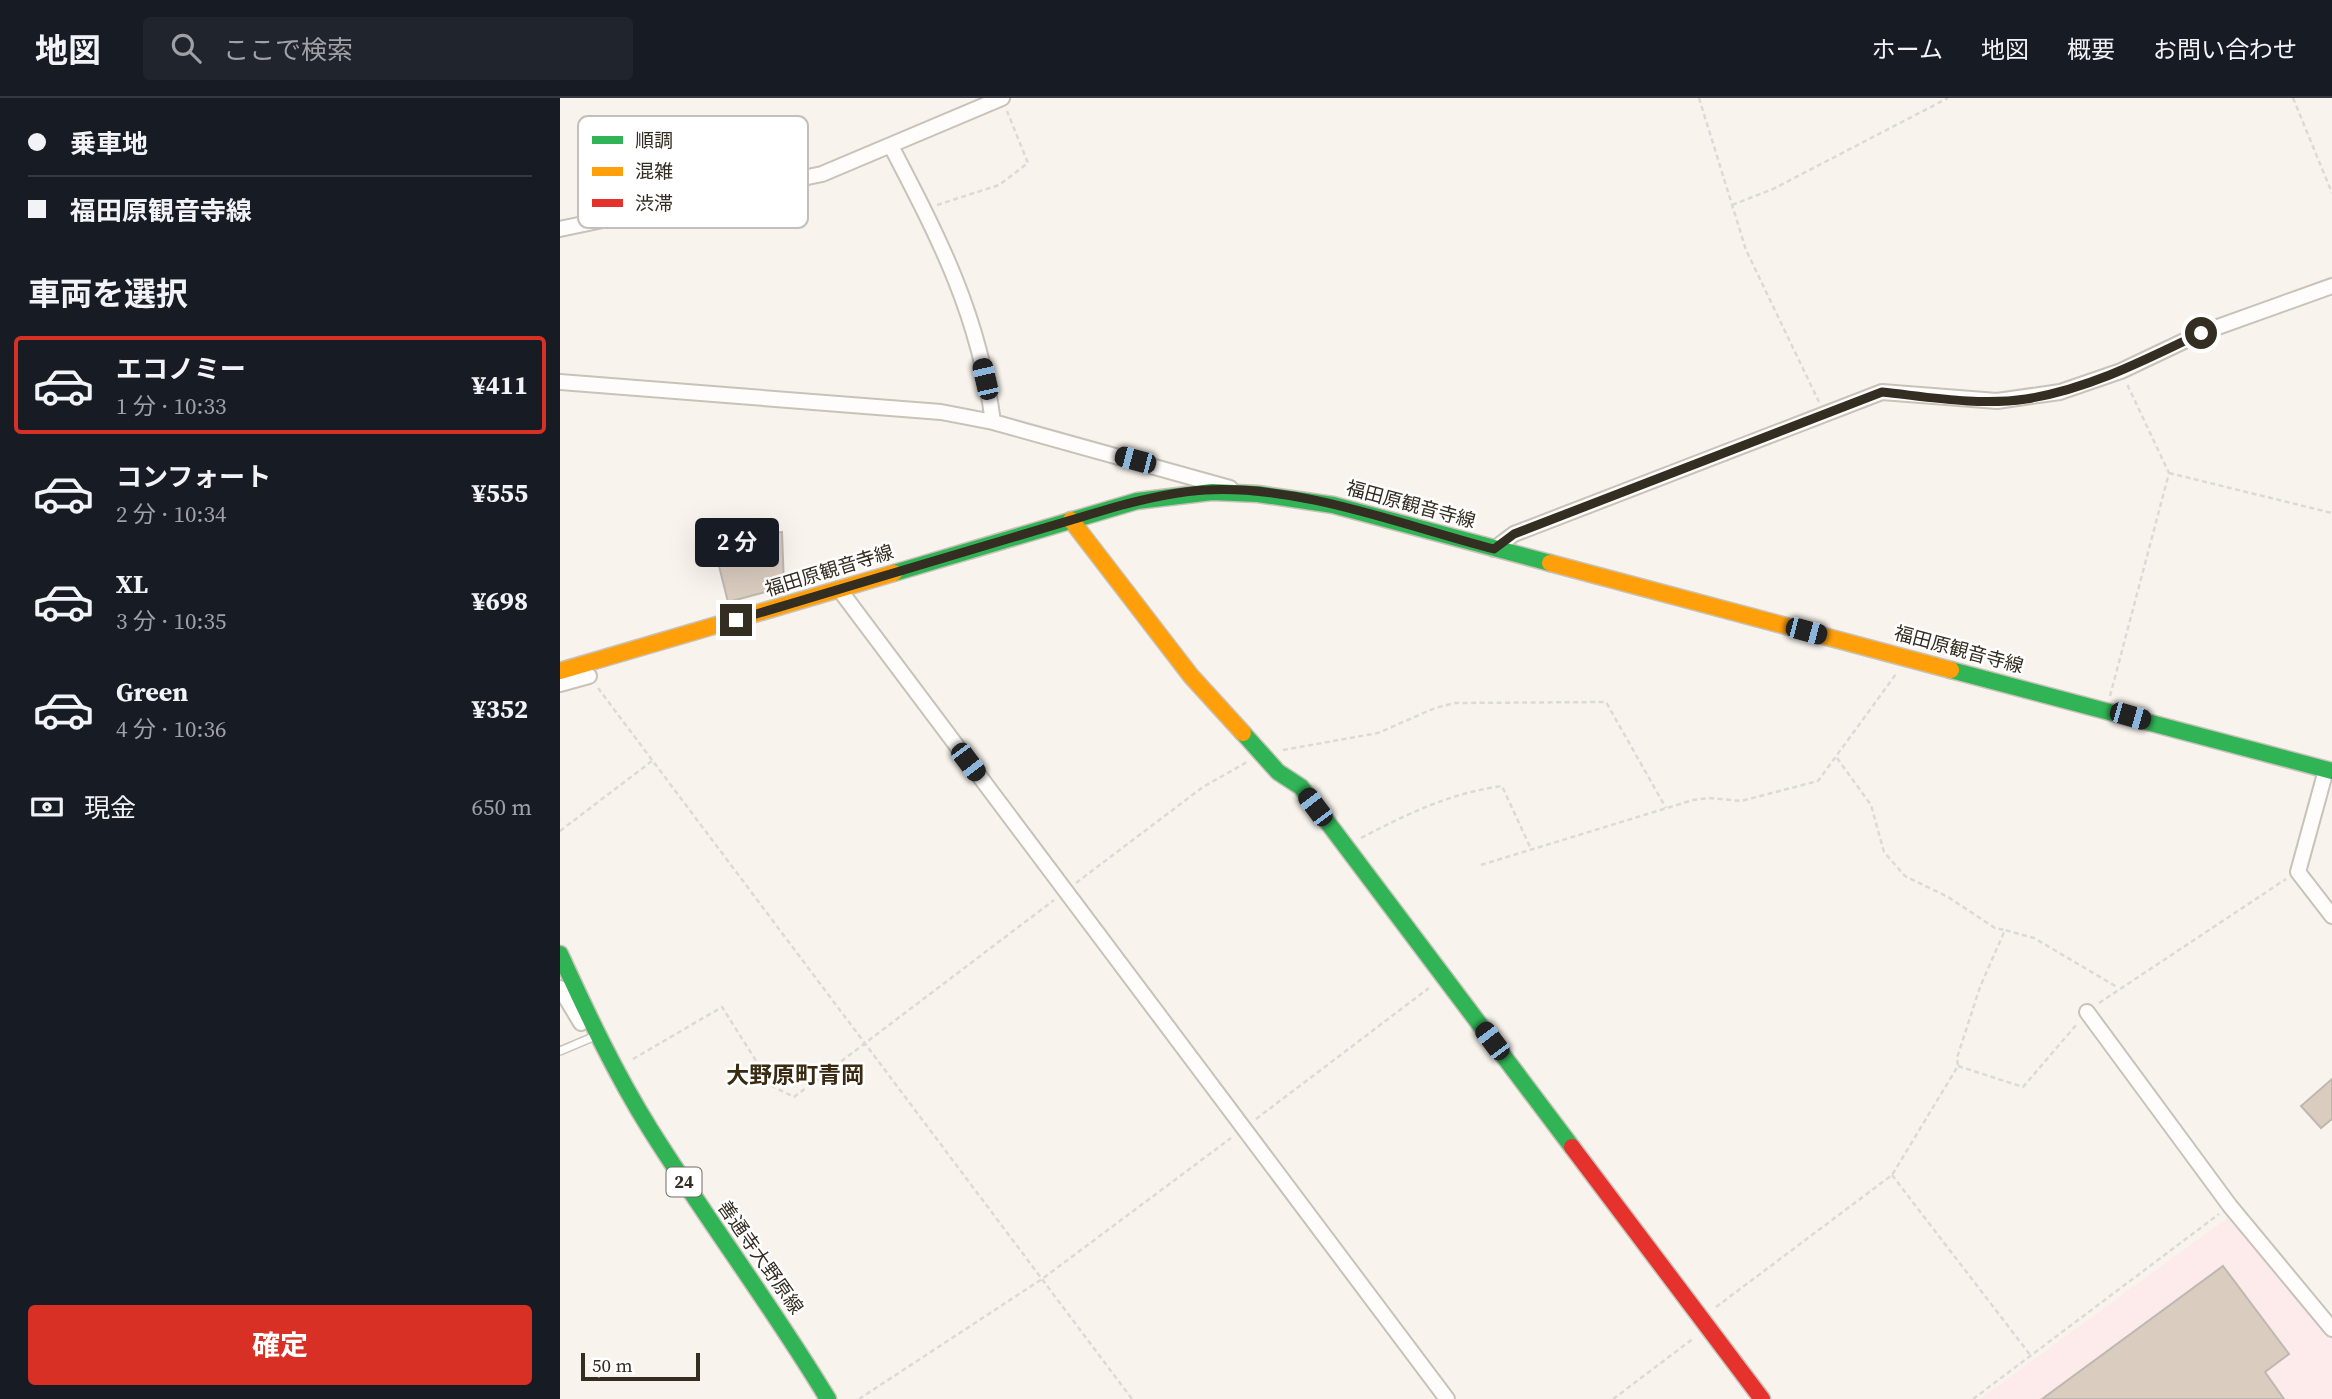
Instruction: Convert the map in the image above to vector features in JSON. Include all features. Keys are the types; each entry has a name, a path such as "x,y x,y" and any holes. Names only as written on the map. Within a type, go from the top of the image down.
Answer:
{"main road":[{"name":"福田原観音寺線","path":"560,671 1071,520 1177,493 1240,491 1333,505 2329,771"},
{"path":"1071,520 1191,676 1278,772 1301,787 1762,1399"},
{"name":"善通寺大野原線","path":"560,954 597,1035 656,1139 783,1324 828,1399"}],"street":[{"path":"808,177 822,174 1002,99"},
{"path":"891,146 924,209 969,310 993,422"},
{"path":"560,229 578,225"},
{"path":"1494,549 1514,534 1882,392 1946,399 2026,399 2060,392 2121,371 2201,333 2332,286"},
{"path":"560,382 830,400 941,411 993,422 1240,491"},
{"path":"839,589 1447,1399"},
{"path":"560,684 589,676"},
{"path":"2329,771 2298,872 2332,916"},
{"path":"560,988 582,1024 597,1035"},
{"path":"2087,1012 2230,1206 2332,1329"}],"lane":[{"path":"560,1051 597,1035"}],"path":[{"path":"1699,98 1746,250 1825,415"},
{"path":"1730,205 1773,189 1948,98"},
{"path":"2293,98 2332,193"},
{"path":"924,209 999,185 1028,163 1002,99"},
{"path":"2106,710 2169,473 2121,371"},
{"path":"2169,473 2332,513"},
{"path":"1481,865 1667,808 1709,798 1741,801 1818,781 1837,758 1885,687 1910,658"},
{"path":"589,676 1132,1399"},
{"path":"616,1069 722,1007 772,1086 794,1097 864,1041 1203,787 1261,754 1378,733 1434,708 1455,703 1606,702 1667,808"},
{"path":"1837,758 1871,805 1884,852 1905,876 1948,897 1995,928 2034,938 2117,988"},
{"path":"560,831 652,761"},
{"path":"1345,846 1428,804 1472,790 1502,786 1531,849"},
{"path":"1958,1066 2023,1087 2087,1012 2117,988 2298,872"},
{"path":"1613,1399 1704,1323 1892,1175 1958,1066 1957,1058 1980,987 2005,930"},
{"path":"859,1399 1042,1279 1444,977"},
{"path":"1892,1175 2031,1356"},
{"path":"1973,1399 2230,1206"}],"shaded area":[{"path":"2230,1216 2332,1337 2332,1399 1980,1399"}],"building":[{"path":"782,532 784,587 728,602 713,542"},
{"path":"2332,1079 2332,1119 2321,1128 2301,1106"},
{"path":"2223,1266 2289,1354 2265,1372 2284,1399 2042,1399"}],"traffic: fast":[{"path":"894,573 1137,501 1212,492 1258,494 1333,505 1550,563"},
{"path":"1951,670 2332,771"},
{"path":"1243,733 1278,772 1301,787 1572,1147"},
{"path":"560,954 602,1043 637,1108 828,1399"}],"traffic: slow":[{"path":"1071,520 1191,676 1243,733"},
{"path":"1550,563 1951,670"},
{"path":"560,671 894,573"}],"traffic: jam":[{"path":"1572,1147 1762,1399"}],"district":[{"name":"大野原町青岡","path":"795,1075"}],"route":[{"path":"736,620 1115,507 1177,493 1206,490 1282,495 1333,505 1494,549 1514,534 1882,392 1946,399 2026,399 2060,392 2121,371 2201,333"}]}
